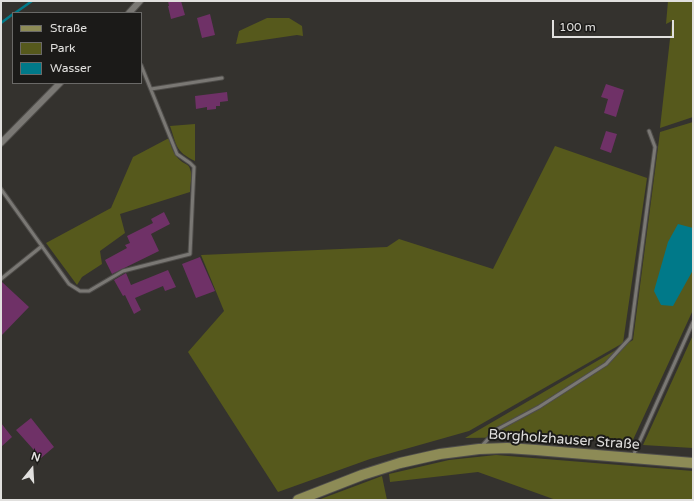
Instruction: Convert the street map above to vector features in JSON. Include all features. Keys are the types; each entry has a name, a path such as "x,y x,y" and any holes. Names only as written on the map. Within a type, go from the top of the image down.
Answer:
{"main road":[{"name":"Borgholzhauser Straße","path":"298,500 362,475 400,463 440,454 479,449 507,448 693,463"}],"street":[{"path":"130,12 140,1"},
{"path":"1,143 59,84"}],"lane":[{"path":"1,189 70,284 80,291 88,292 123,271 190,254 194,167 178,154 142,67"},
{"path":"151,89 222,78"},
{"path":"479,449 496,430 539,407 606,364 630,338 655,147 649,130"},
{"path":"1,279 42,246"},
{"path":"632,458 693,322"}],"green space":[{"path":"668,1 693,1 693,117 660,128 672,21 666,24"},
{"path":"267,18 289,18 302,26 303,36 297,35 236,44 239,31"},
{"path":"693,122 693,310 632,442 533,437 465,438 633,340 660,132"},
{"path":"195,124 195,161 180,151 170,126"},
{"path":"169,138 176,156 188,165 191,171 190,192 120,214 125,233 100,251 102,264 82,277 77,285 46,243 111,208 133,157"},
{"path":"555,146 647,178 623,343 469,431 370,459 278,492 188,352 224,311 201,255 387,247 399,239 493,269"},
{"path":"693,335 693,448 643,445"},
{"path":"496,455 693,471 693,500 556,500 478,472 390,482 389,474 449,460"},
{"path":"382,476 387,500 318,500"}],"water":[{"path":"678,224 693,228 693,270 673,306 661,305 654,291 668,242"}],"building":[{"path":"168,1 181,1 185,15 171,19"},
{"path":"210,14 215,35 202,38 197,18"},
{"path":"606,84 624,90 616,117 604,113 608,99 601,97"},
{"path":"227,92 228,101 220,102 220,106 216,106 216,109 207,110 207,107 196,109 195,96"},
{"path":"606,131 617,134 611,153 600,149"},
{"path":"164,212 170,224 151,234 159,251 112,274 105,260 127,248 125,245 130,243 127,236 153,223 151,219"},
{"path":"200,257 215,291 196,298 182,264"},
{"path":"168,270 176,287 165,291 163,286 135,298 141,310 134,314 125,295 123,296 114,280 126,273 131,285"},
{"path":"1,282 29,307 1,336"},
{"path":"31,418 54,447 41,458 16,430"},
{"path":"1,423 12,437 1,447"}],"waterway":[{"path":"16,12 32,1"},
{"path":"1,23 12,15"}]}
